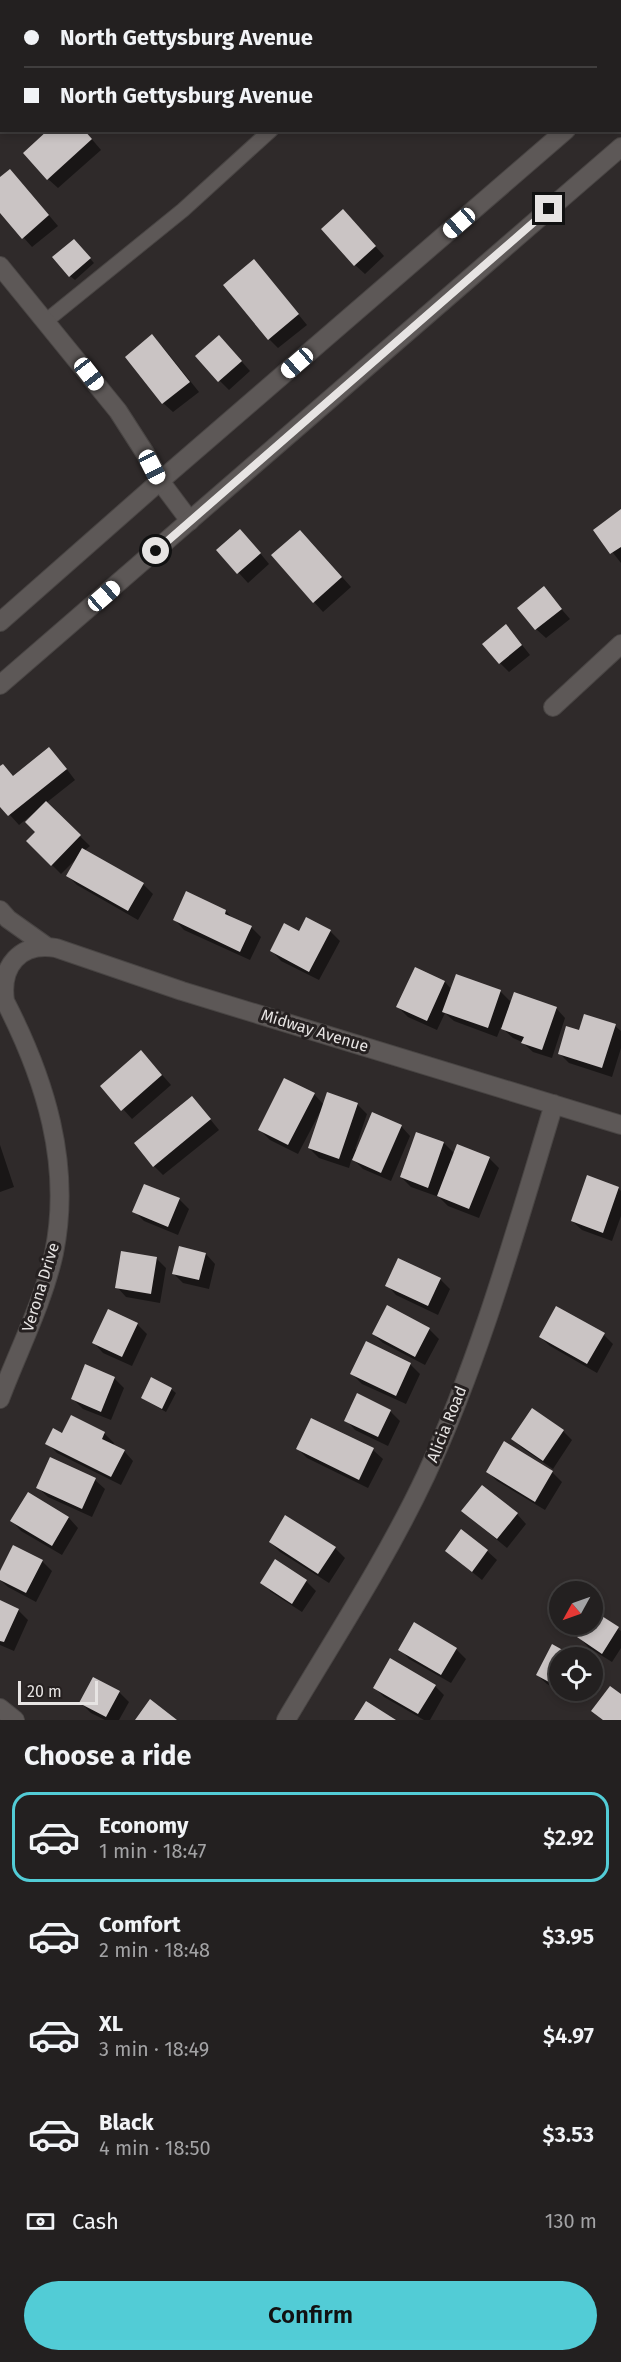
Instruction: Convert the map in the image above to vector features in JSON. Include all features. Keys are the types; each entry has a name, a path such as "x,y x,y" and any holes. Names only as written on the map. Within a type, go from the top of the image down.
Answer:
{"street":[{"path":"0,622 564,132"},
{"path":"0,685 621,147"},
{"path":"0,266 118,411 160,481 190,521"},
{"path":"553,707 621,644"},
{"path":"0,910 8,919 46,946"},
{"name":"Verona Drive","path":"0,1399 42,1291 54,1252 59,1201 58,1154 52,1116 32,1057 3,998 4,981 12,963 26,951 46,946"},
{"name":"Midway Avenue","path":"46,946 182,991 621,1125"},
{"name":"Alicia Road","path":"286,1720 388,1548 426,1474 471,1364 498,1289 554,1104"},
{"path":"0,1708 15,1720"}],"lane":[{"path":"46,321 183,210 269,132"}],"building":[{"path":"46,132 86,132 92,139 47,180 23,153"},
{"path":"10,169 49,215 22,239 0,213 0,177"},
{"path":"343,209 376,246 354,266 321,229"},
{"path":"74,239 91,258 69,277 52,257"},
{"path":"254,259 299,314 268,340 223,285"},
{"path":"152,334 190,382 162,404 125,357"},
{"path":"219,335 242,361 218,382 195,356"},
{"path":"621,509 621,547 610,554 593,530"},
{"path":"240,529 261,553 237,574 216,550"},
{"path":"300,530 342,577 313,603 271,555"},
{"path":"544,586 562,609 535,630 517,608"},
{"path":"506,624 522,645 499,664 482,644"},
{"path":"49,747 67,769 8,816 0,807 0,766 3,764 13,776"},
{"path":"46,801 81,835 51,866 26,841 35,832 25,822"},
{"path":"82,848 144,883 128,911 66,876"},
{"path":"186,891 226,910 225,914 252,926 240,952 173,920"},
{"path":"306,917 331,930 309,972 270,951 284,923 299,931"},
{"path":"415,967 445,981 427,1021 396,1007"},
{"path":"456,974 501,990 488,1028 442,1012"},
{"path":"514,992 557,1007 542,1050 521,1043 524,1037 501,1029"},
{"path":"584,1014 616,1024 602,1068 558,1054 566,1026 579,1030"},
{"path":"141,1050 162,1075 121,1111 100,1086"},
{"path":"284,1078 315,1093 288,1145 258,1130"},
{"path":"327,1092 358,1103 339,1159 308,1148"},
{"path":"192,1096 211,1119 153,1167 134,1143"},
{"path":"372,1112 402,1125 381,1173 352,1160"},
{"path":"416,1132 444,1142 428,1188 400,1177"},
{"path":"457,1144 490,1157 469,1209 437,1196"},
{"path":"587,1175 619,1187 603,1233 571,1221"},
{"path":"144,1184 180,1198 168,1227 132,1212"},
{"path":"179,1246 206,1253 199,1280 172,1274"},
{"path":"121,1251 157,1257 151,1294 115,1288"},
{"path":"398,1258 441,1278 428,1306 385,1286"},
{"path":"387,1305 430,1328 415,1357 372,1334"},
{"path":"556,1306 605,1333 587,1364 539,1337"},
{"path":"108,1309 138,1323 122,1357 92,1343"},
{"path":"366,1341 411,1363 396,1396 350,1374"},
{"path":"85,1364 115,1377 101,1412 71,1399"},
{"path":"151,1377 172,1388 162,1409 141,1398"},
{"path":"357,1393 391,1410 378,1437 344,1421"},
{"path":"532,1408 564,1430 543,1461 511,1439"},
{"path":"71,1415 105,1432 102,1439 125,1450 111,1477 45,1444 53,1428 62,1433"},
{"path":"311,1418 374,1448 359,1480 296,1449"},
{"path":"504,1441 553,1471 535,1502 486,1472"},
{"path":"50,1457 96,1478 82,1509 36,1488"},
{"path":"482,1485 518,1513 497,1539 461,1511"},
{"path":"28,1492 69,1517 52,1546 10,1521"},
{"path":"285,1515 336,1547 318,1574 269,1542"},
{"path":"461,1529 488,1550 472,1572 445,1551"},
{"path":"13,1545 43,1560 26,1593 0,1580 0,1571"},
{"path":"275,1559 307,1580 292,1604 260,1583"},
{"path":"0,1600 19,1609 4,1642 0,1641"},
{"path":"603,1617 619,1627 603,1652 603,1647 592,1647 577,1637 578,1635 603,1635"},
{"path":"414,1622 457,1648 441,1675 398,1650"},
{"path":"549,1650 549,1682 536,1675"},
{"path":"390,1658 436,1685 418,1714 373,1688"},
{"path":"93,1677 120,1691 106,1717 79,1703"},
{"path":"610,1686 621,1694 621,1720 603,1720 591,1711 599,1701 603,1701 603,1695"},
{"path":"150,1699 177,1720 135,1720"},
{"path":"366,1701 396,1720 354,1720"}],"route":[{"path":"156,551 549,209"}]}
